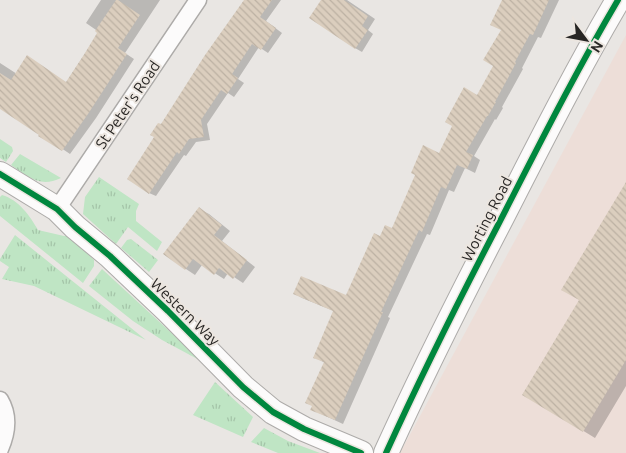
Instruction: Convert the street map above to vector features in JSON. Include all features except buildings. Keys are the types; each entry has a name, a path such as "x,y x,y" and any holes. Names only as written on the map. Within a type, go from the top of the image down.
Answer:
{"street":[{"name":"St Peter's Road","path":"57,209 198,0"},
{"name":"Worting Road","path":"386,453 455,308 544,134 618,0"},
{"name":"Western Way","path":"0,174 57,209 136,281 243,387 273,412 304,430 361,453"},
{"path":"0,400 6,414 6,425 4,440 0,449"}],"shaded area":[{"path":"626,35 626,453 400,453"}],"green space":[{"path":"0,139 12,147 13,151 6,162 0,158"},
{"path":"20,154 61,178 47,182 34,180 11,165"},
{"path":"99,177 139,204 136,211 136,221 162,242 157,251 128,227 116,244 83,214 85,197"},
{"path":"2,195 19,205 28,214 38,230 71,236 94,260 94,266 83,283 0,216 0,197"},
{"path":"15,235 146,340 34,286 2,279 9,267 0,259"},
{"path":"131,239 158,260 149,272 121,248 127,240"},
{"path":"102,269 203,362 162,340 133,321 89,286"},
{"path":"215,382 253,417 243,437 193,415"},
{"path":"264,428 288,441 320,453 278,453 251,442"}],"cycle path":[{"path":"386,453 483,253 571,83 618,0"},
{"path":"0,174 57,209 168,311 243,387 273,412 304,429 361,453"}]}
